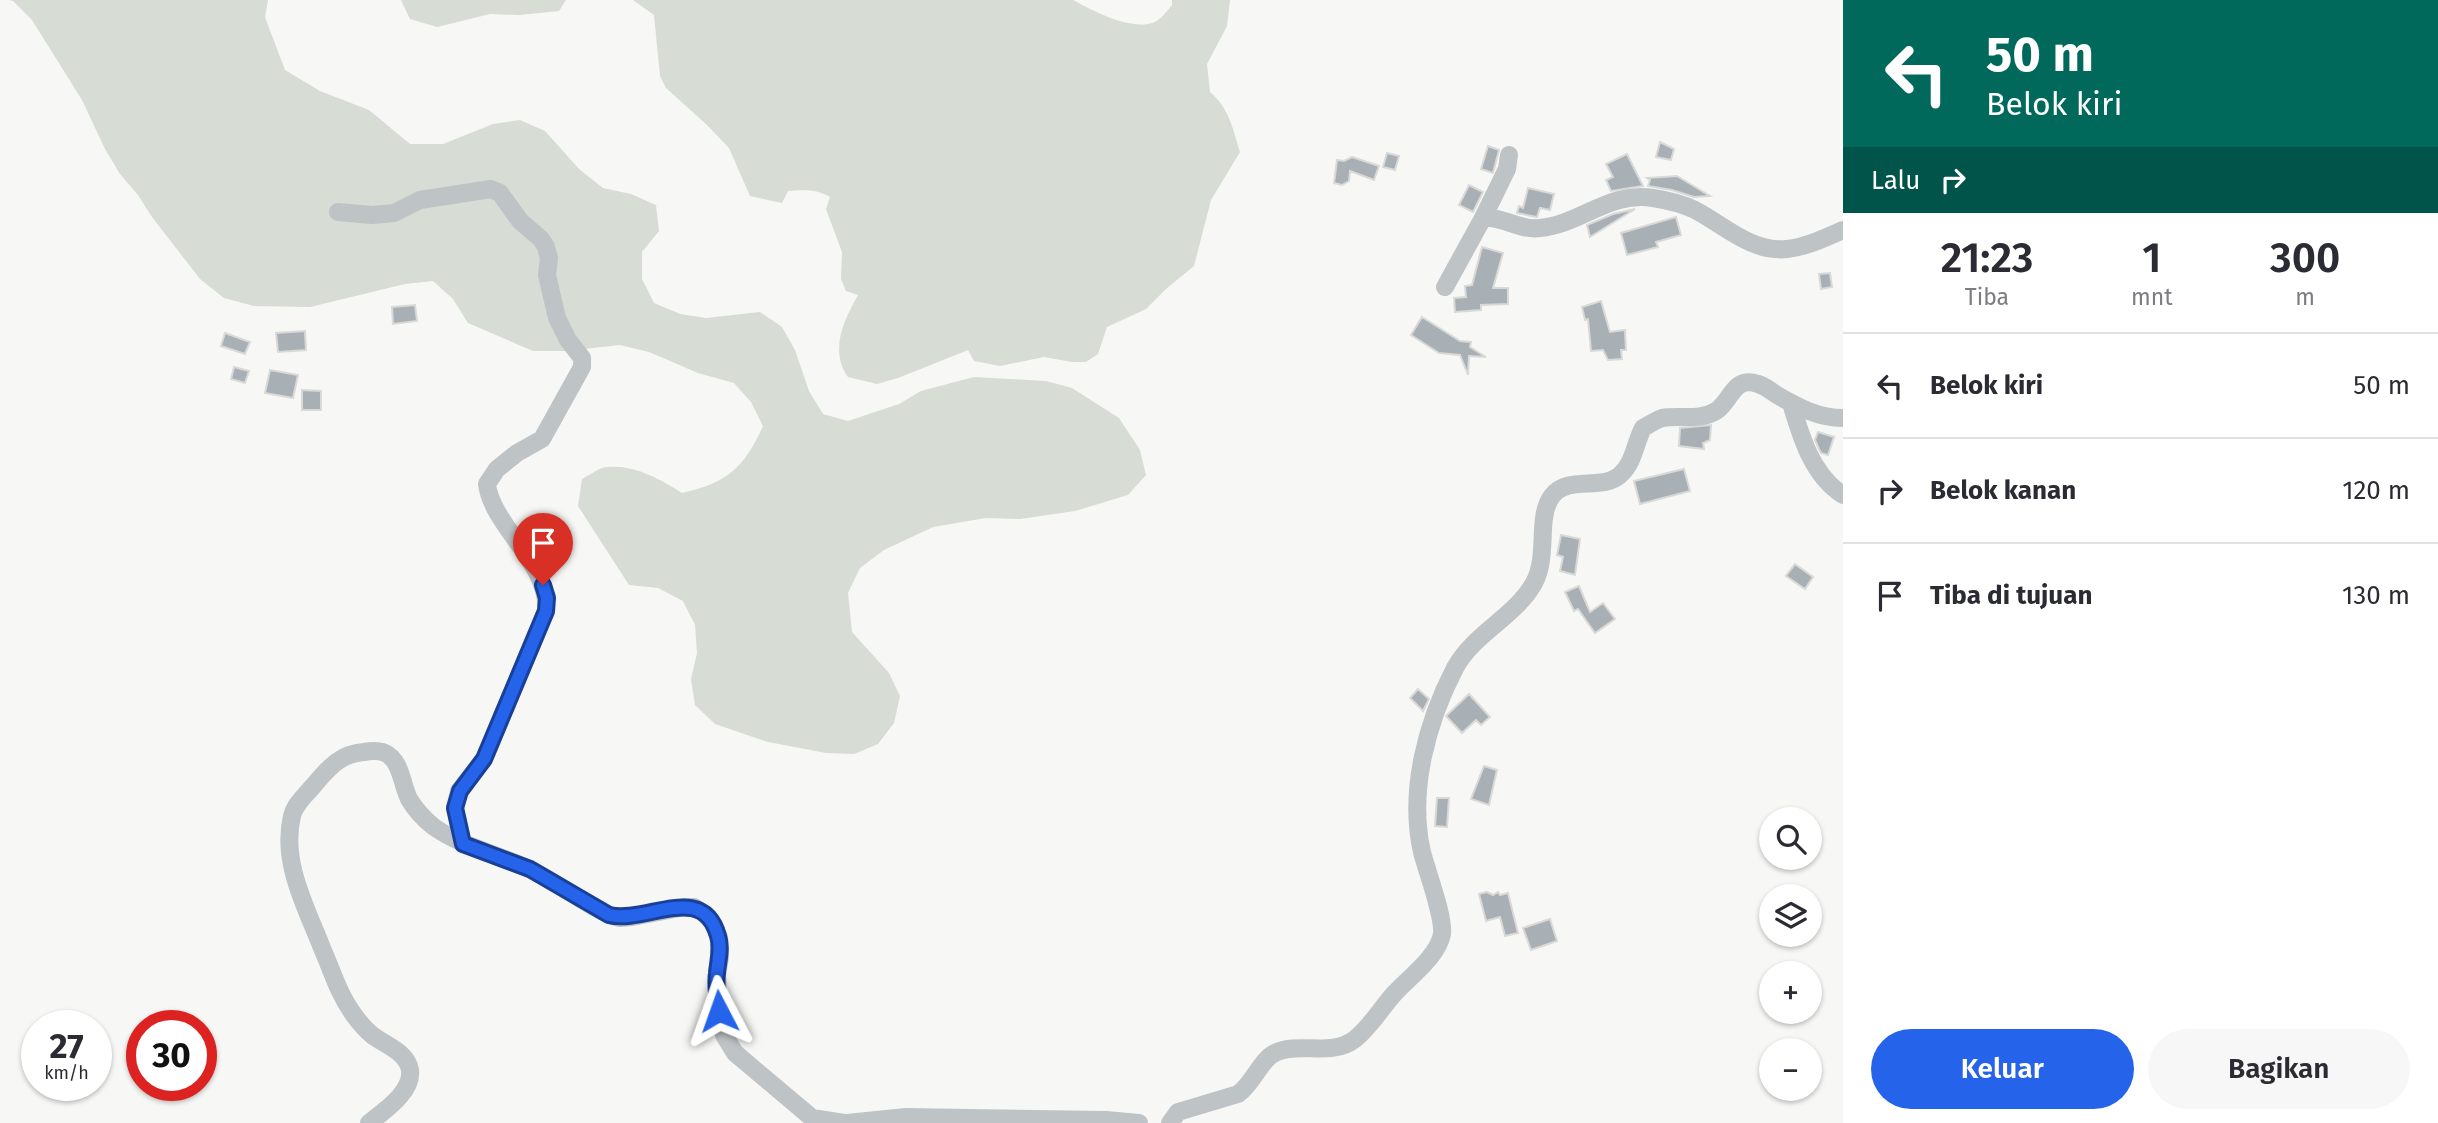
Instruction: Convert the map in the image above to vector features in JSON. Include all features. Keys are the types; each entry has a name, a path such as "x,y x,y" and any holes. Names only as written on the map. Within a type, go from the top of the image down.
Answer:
{"street":[{"path":"1445,287 1507,169 1508,155"},
{"path":"338,212 372,215 394,213 420,200 491,189 500,193 520,221 541,239 546,247 549,258 547,275 557,317 568,340 582,358 582,367 542,439 517,453 497,470 487,484 490,499 532,566 547,598 546,611 484,759 460,791 455,808 463,844"},
{"path":"1483,218 1493,217 1527,228 1541,228 1570,220 1607,202 1635,197 1653,198 1691,208 1758,247 1786,250 1813,243 1843,230"},
{"path":"1170,1123 1178,1112 1238,1094 1247,1088 1276,1052 1334,1047 1353,1040 1417,973 1440,941 1441,925 1422,852 1418,811 1421,772 1427,743 1448,682 1466,652 1520,603 1534,583 1543,553 1546,508 1552,496 1561,487 1612,481 1622,474 1628,465 1643,428 1661,418 1690,418 1716,411 1731,390 1744,384 1756,383 1824,418 1843,418"},
{"path":"1791,403 1801,436 1816,467 1832,488 1843,495"},
{"path":"369,1123 401,1094 410,1073 408,1064 400,1054 363,1026 335,982 301,898 293,870 290,843 292,812 330,766 341,757 374,751 385,753 391,759 399,771 409,798 433,826 463,844 530,869 609,915 632,917 685,907 694,907 705,914 719,937 720,957 716,975 724,1035 735,1053 812,1118 846,1123 906,1117 1106,1120 1139,1123"}],"shaded area":[{"path":"9,0 268,0 265,17 285,70 320,91 369,110 410,144 443,144 493,124 520,120 545,131 579,169 603,188 631,194 656,205 659,231 642,252 642,279 654,303 680,314 706,318 760,312 782,327 795,350 809,391 823,414 848,421 899,404 921,391 974,377 1046,381 1072,388 1119,418 1140,450 1146,475 1128,495 1075,511 1020,519 986,518 933,527 884,550 860,568 848,593 852,632 889,673 900,696 894,723 878,744 854,754 826,753 768,742 715,724 695,705 691,679 697,653 695,625 683,601 658,588 629,585 578,506 582,479 605,467 637,471 682,493 711,484 732,472 749,453 763,426 751,402 734,383 698,373 649,352 620,345 565,351 533,351 468,323 453,299 433,281 405,284 310,307 254,306 224,298 200,279 120,174 82,100 32,20"},
{"path":"401,0 566,0 559,11 519,15 490,14 437,27 410,19"},
{"path":"633,0 1073,0 1122,22 1143,24 1161,18 1172,5 1172,0 1230,0 1227,26 1207,64 1210,92 1226,112 1240,152 1211,200 1194,266 1146,309 1107,327 1098,354 1086,362 1044,357 1000,366 974,361 968,350 877,384 848,377 842,367 839,346 844,325 858,295 846,291 841,279 842,252 826,209 830,197 805,190 788,191 782,203 750,196 729,148 666,88 660,76 654,15"}],"building":[{"path":"1660,142 1674,149 1671,160 1656,157"},
{"path":"1488,146 1499,150 1493,173 1481,169"},
{"path":"1387,153 1399,156 1395,170 1383,167"},
{"path":"1627,154 1643,186 1611,191 1606,180 1613,177 1606,164"},
{"path":"1352,157 1379,166 1374,180 1350,171 1349,181 1342,185 1334,183 1337,160 1344,161"},
{"path":"1677,176 1710,196 1694,197 1648,186 1650,180 1647,178"},
{"path":"1469,185 1483,192 1473,212 1459,205"},
{"path":"1528,188 1554,194 1550,210 1540,208 1537,217 1517,213 1519,206 1523,208"},
{"path":"1635,209 1590,237 1587,225 1613,214"},
{"path":"1676,217 1681,235 1656,242 1658,247 1627,255 1621,233"},
{"path":"1482,247 1503,253 1493,288 1508,288 1508,304 1481,305 1481,310 1455,312 1454,298 1466,297 1465,286 1472,285"},
{"path":"1830,273 1832,287 1821,289 1819,274"},
{"path":"1601,301 1610,332 1625,330 1626,350 1621,350 1622,359 1608,360 1603,350 1591,351 1588,319 1585,320 1582,307"},
{"path":"415,305 417,321 393,324 392,307"},
{"path":"1422,317 1460,341 1471,342 1470,347 1486,357 1469,356 1468,375 1460,355 1439,353 1411,335"},
{"path":"305,331 306,350 278,352 276,333"},
{"path":"225,333 250,342 245,354 221,346"},
{"path":"234,367 249,371 245,383 231,379"},
{"path":"270,370 298,375 293,398 265,393"},
{"path":"302,390 321,391 321,410 302,410"},
{"path":"1711,425 1710,440 1703,443 1704,449 1679,446 1680,428"},
{"path":"1818,432 1834,437 1828,455 1821,453 1815,440"},
{"path":"1684,469 1690,491 1640,504 1634,481"},
{"path":"1561,535 1580,539 1575,575 1560,571 1563,557 1557,555"},
{"path":"1795,564 1813,577 1805,589 1786,576"},
{"path":"1579,586 1590,612 1603,603 1615,619 1595,633 1578,609 1574,611 1565,592"},
{"path":"1418,689 1429,699 1423,711 1410,698"},
{"path":"1469,694 1490,717 1481,725 1476,720 1462,733 1446,716"},
{"path":"1484,766 1497,770 1489,805 1471,799"},
{"path":"1437,798 1449,798 1447,827 1435,826"},
{"path":"1487,892 1493,895 1498,892 1500,895 1508,893 1518,933 1505,936 1500,917 1486,921 1479,894"},
{"path":"1550,919 1557,941 1531,950 1523,928"}],"route":[{"path":"543,585 547,598 546,611 484,759 460,791 455,808 463,844 530,869 609,915 632,917 685,907 699,910 712,922 719,937 720,957 716,975 719,1011"}]}
